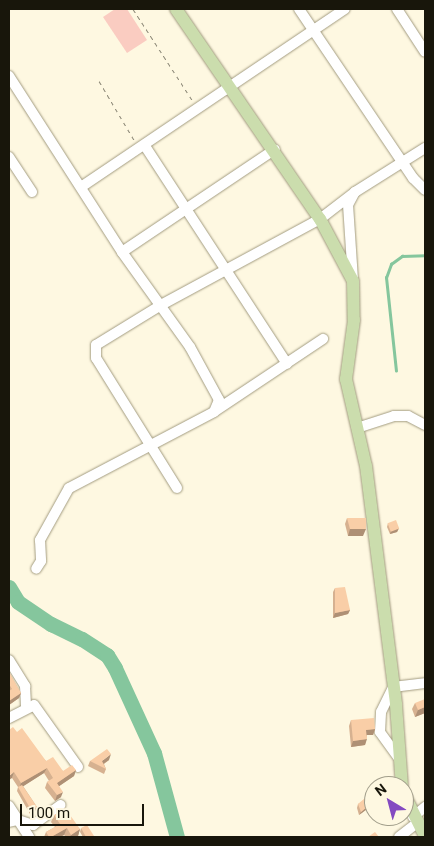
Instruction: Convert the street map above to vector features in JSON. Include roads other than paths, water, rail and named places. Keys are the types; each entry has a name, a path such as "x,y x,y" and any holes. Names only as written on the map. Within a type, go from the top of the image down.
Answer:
{"main road":[{"path":"176,9 275,149 320,219 353,281 354,320 346,379 366,466 393,687 401,776"},
{"path":"415,820 425,836"}],"street":[{"path":"299,9 403,162 425,190"},
{"path":"81,186 142,148 345,9"},
{"path":"397,9 425,52"},
{"path":"9,76 122,252 161,305 217,392 218,406 214,412"},
{"path":"142,148 186,209 287,364"},
{"path":"177,488 152,444 93,350 99,340 320,219 355,192 425,148"},
{"path":"122,252 275,149"},
{"path":"9,157 32,192"},
{"path":"353,281 348,205 355,192"},
{"path":"36,569 41,561 40,540 52,522 63,494 214,412 323,339"},
{"path":"357,428 394,416 408,416 425,426"},
{"path":"9,660 25,686 26,708"},
{"path":"398,757 380,732 378,722 393,687 425,683"},
{"path":"9,718 34,705 78,768"},
{"path":"13,821 33,825 61,805"},
{"path":"9,806 13,821 29,837"},
{"path":"400,837 425,808"}],"waterway":[{"path":"396,371 386,278 391,264 402,256 425,255"},
{"path":"9,587 18,602 51,624 82,639 107,655 115,668 154,753 177,837"}]}
